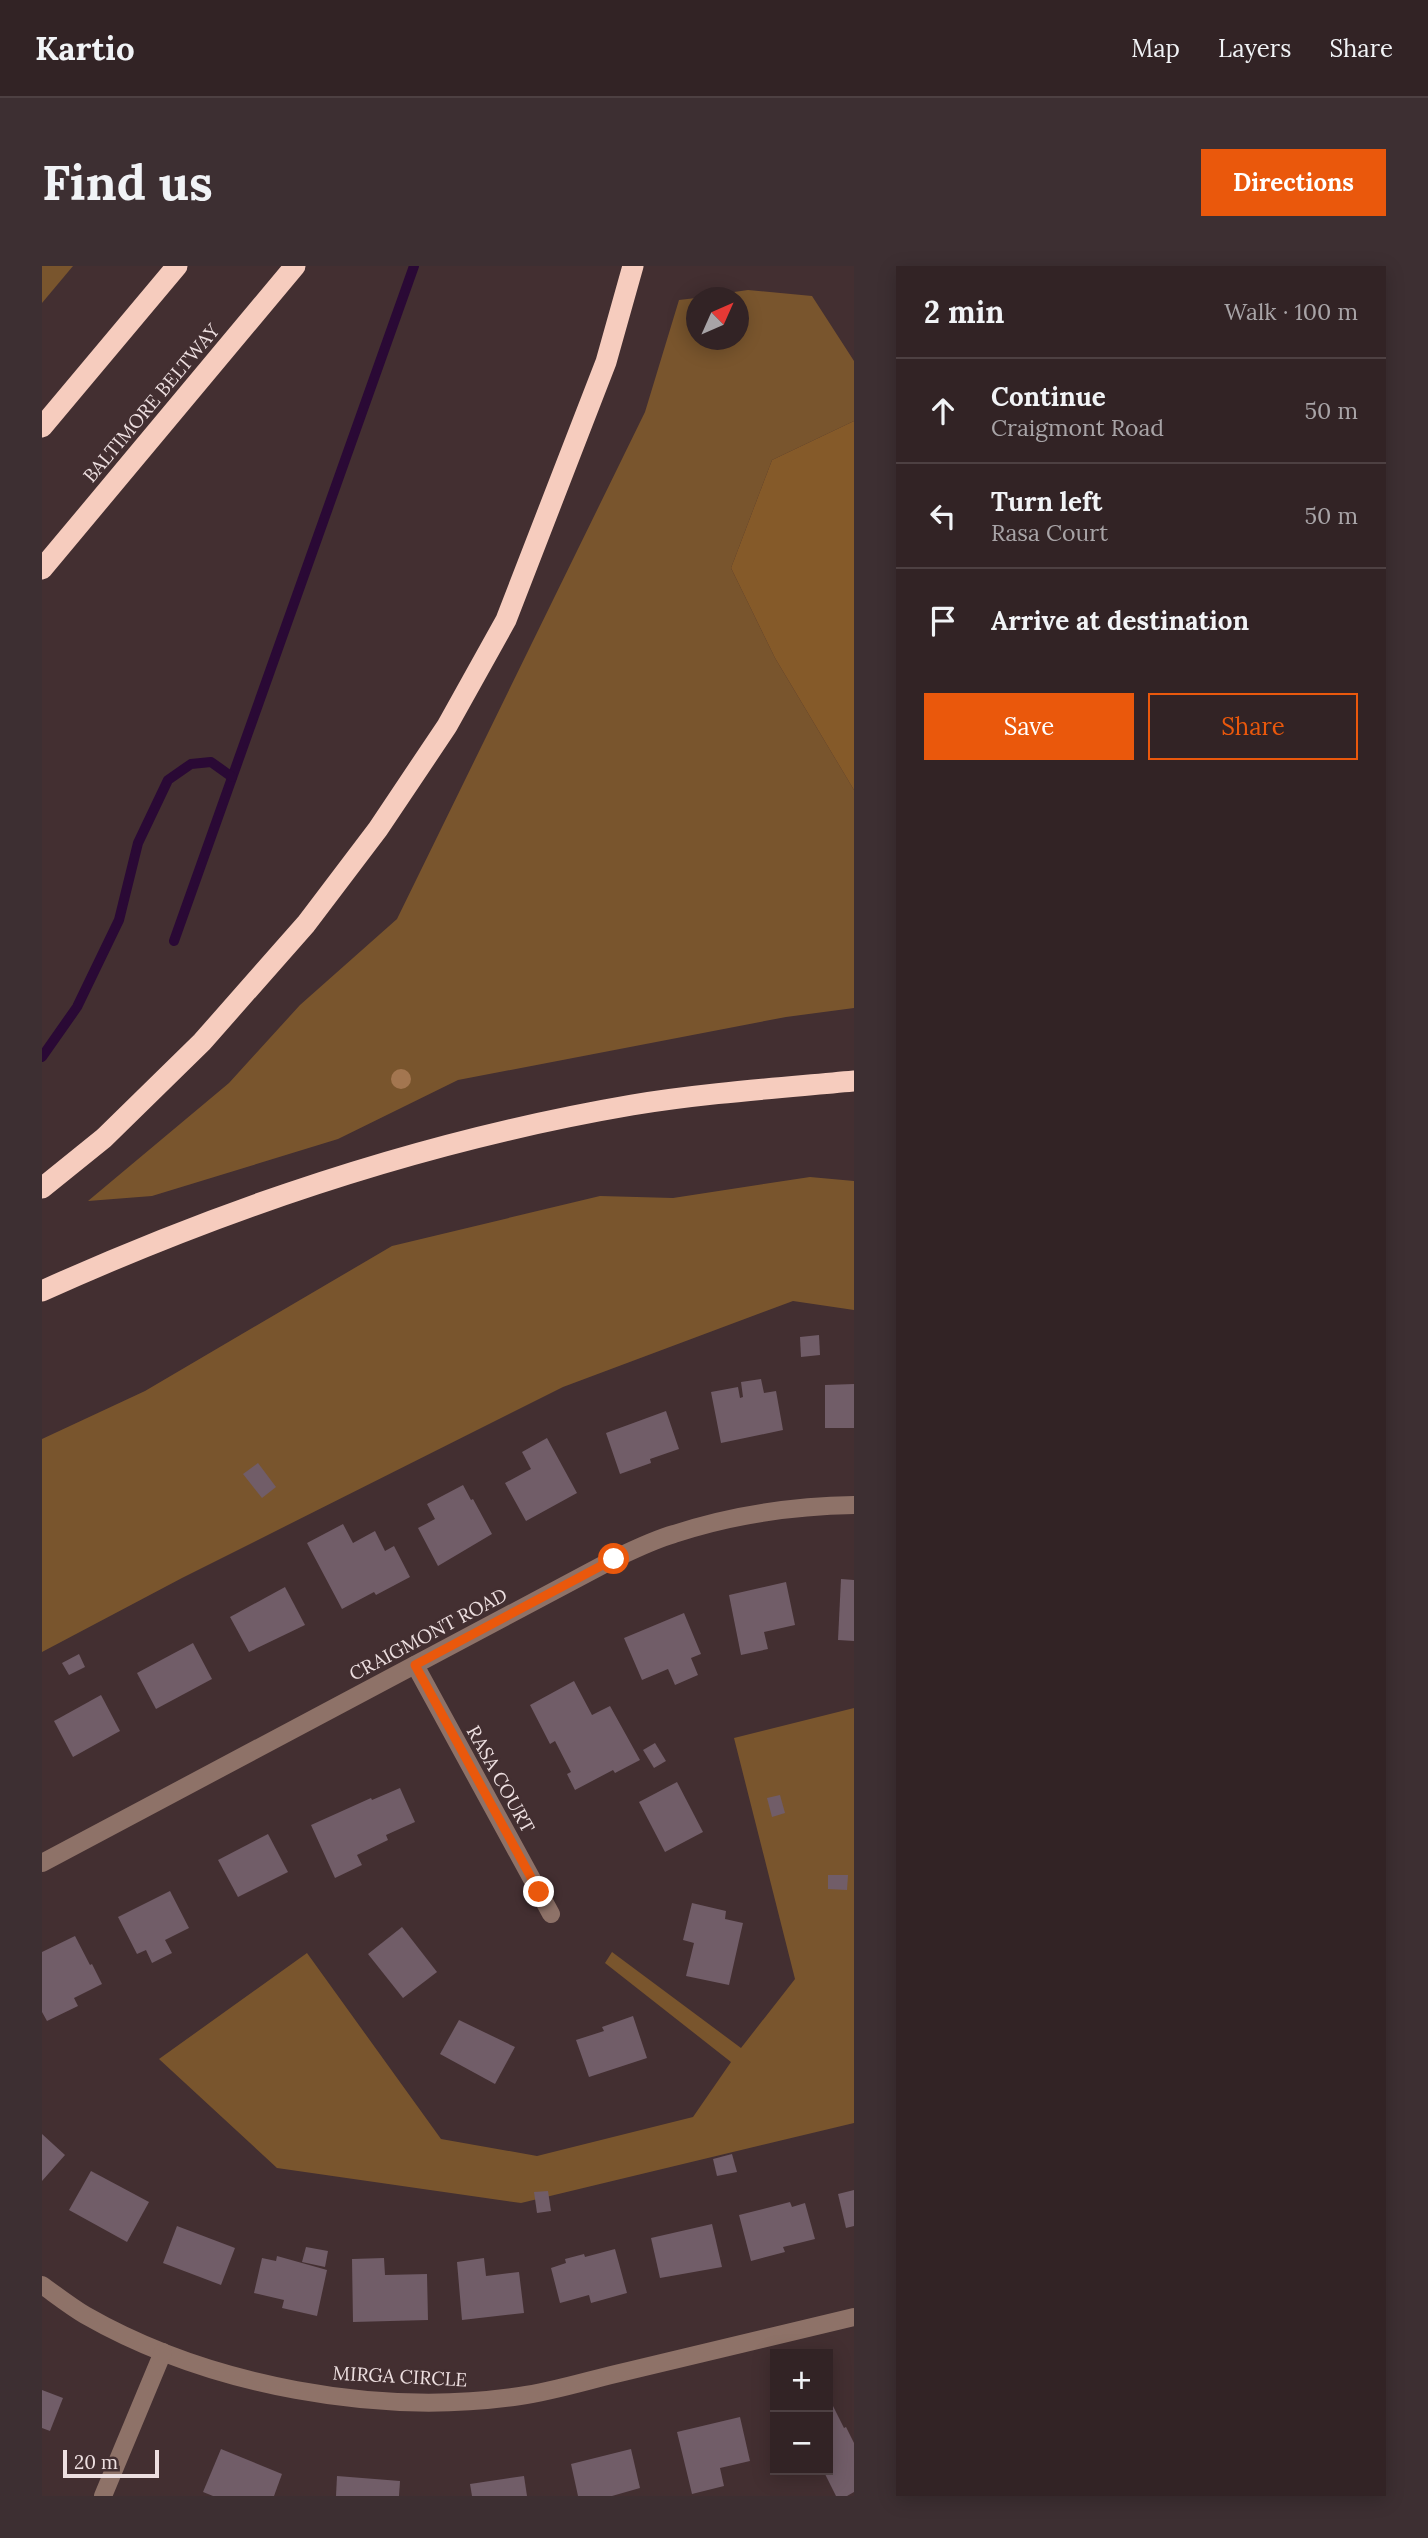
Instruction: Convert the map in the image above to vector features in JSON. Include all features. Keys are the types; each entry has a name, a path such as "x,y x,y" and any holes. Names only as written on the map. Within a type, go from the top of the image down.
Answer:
{"highway":[{"path":"42,427 177,266"},
{"name":"BALTIMORE BELTWAY","path":"42,569 295,266"},
{"path":"42,1188 104,1138 202,1042 306,924 379,829 447,726 506,620 606,362 634,266"},
{"path":"42,1291 160,1241 250,1207 367,1167 495,1133 634,1105 854,1081"}],"street":[{"name":"CRAIGMONT ROAD","path":"42,1863 614,1559 673,1534 750,1514 808,1505 854,1505"},
{"name":"RASA COURT","path":"415,1665 551,1914"},
{"name":"MIRGA CIRCLE","path":"42,2285 85,2315 163,2352 228,2374 292,2389 364,2399 447,2403 521,2396 854,2316"},
{"path":"103,2496 163,2352"}],"shaded area":[{"path":"42,266 73,266 42,303"},
{"path":"749,290 812,296 854,361 854,421 772,460 731,568 775,658 854,790 854,1008 786,1017 458,1080 338,1139 152,1196 88,1201 229,1083 300,1005 397,919 645,412 679,300 686,299 686,350 749,350"},
{"path":"854,421 854,790 775,658 731,568 772,460"},
{"path":"810,1177 854,1181 854,1310 793,1301 563,1387 182,1578 42,1652 42,1439 145,1391 392,1246 600,1196 673,1198"},
{"path":"854,1708 854,2123 521,2203 277,2168 159,2059 307,1953 441,2139 537,2156 693,2117 731,2062 605,1963 612,1952 741,2048 795,1979 734,1738"}],"building":[{"path":"819,1335 820,1355 801,1357 800,1337"},
{"path":"761,1379 764,1393 776,1391 783,1430 721,1443 711,1392 738,1387 740,1398 743,1397 741,1382"},
{"path":"854,1384 854,1428 825,1428 825,1385"},
{"path":"666,1411 679,1449 650,1459 651,1463 620,1474 606,1433"},
{"path":"547,1438 577,1493 526,1521 505,1483 531,1469 522,1452"},
{"path":"258,1463 276,1487 262,1498 243,1474"},
{"path":"463,1485 492,1534 438,1566 418,1528 435,1519 427,1504"},
{"path":"343,1524 353,1543 375,1531 385,1551 394,1546 410,1577 342,1609 307,1543"},
{"path":"841,1579 854,1580 854,1641 838,1640"},
{"path":"786,1582 795,1625 764,1632 768,1649 741,1655 729,1595"},
{"path":"285,1587 305,1625 249,1652 230,1617"},
{"path":"684,1613 701,1654 691,1658 698,1675 675,1685 668,1669 642,1680 624,1638"},
{"path":"193,1643 212,1679 156,1709 137,1673"},
{"path":"79,1654 85,1667 69,1675 62,1663"},
{"path":"574,1681 592,1715 610,1706 640,1760 615,1773 613,1770 575,1790 567,1774 571,1772 555,1741 550,1744 530,1705"},
{"path":"101,1695 120,1731 73,1757 54,1721"},
{"path":"655,1743 666,1761 654,1768 643,1750"},
{"path":"677,1782 703,1832 665,1852 639,1802"},
{"path":"400,1788 415,1822 386,1835 388,1840 357,1855 362,1865 335,1878 311,1825"},
{"path":"780,1795 785,1813 772,1817 767,1798"},
{"path":"268,1834 288,1872 238,1897 218,1860"},
{"path":"828,1875 848,1875 847,1890 828,1889"},
{"path":"170,1891 189,1928 165,1940 172,1953 152,1963 146,1950 137,1954 118,1917"},
{"path":"692,1903 726,1911 725,1919 743,1923 729,1985 686,1976 694,1943 683,1940"},
{"path":"402,1927 437,1972 403,1998 368,1954"},
{"path":"75,1936 102,1984 74,1998 78,2006 47,2021 42,2012 42,1952"},
{"path":"633,2016 647,2058 589,2077 576,2040 604,2031 602,2027"},
{"path":"459,2020 515,2047 495,2084 440,2054"},
{"path":"42,2134 65,2155 42,2181"},
{"path":"732,2154 737,2172 717,2176 713,2159"},
{"path":"91,2171 149,2202 127,2242 69,2210"},
{"path":"854,2190 854,2226 846,2228 838,2194"},
{"path":"548,2191 551,2211 537,2213 534,2192"},
{"path":"790,2202 792,2207 805,2203 815,2239 783,2247 785,2252 751,2261 739,2215"},
{"path":"712,2224 722,2267 660,2278 651,2238"},
{"path":"177,2226 235,2248 221,2285 163,2263"},
{"path":"306,2247 328,2251 325,2267 302,2262"},
{"path":"615,2249 627,2293 591,2303 589,2295 560,2303 551,2268 566,2263 565,2259"},
{"path":"277,2256 327,2270 317,2316 282,2308 284,2300 254,2293 262,2258 276,2261"},
{"path":"384,2258 385,2275 427,2274 428,2320 353,2322 352,2259"},
{"path":"484,2258 486,2276 519,2272 524,2313 462,2320 457,2262"},
{"path":"42,2390 63,2398 50,2431 42,2428"},
{"path":"833,2406 854,2443 854,2492 847,2496 836,2496 826,2475 833,2475"},
{"path":"740,2417 750,2461 720,2468 724,2486 692,2494 677,2432"},
{"path":"221,2449 282,2474 274,2496 213,2496 203,2492"},
{"path":"631,2449 640,2488 612,2496 578,2496 571,2464"},
{"path":"337,2476 400,2481 399,2496 336,2496"},
{"path":"524,2476 527,2496 472,2496 470,2484"}],"waterway":[{"path":"174,941 414,266"},
{"path":"42,1057 77,1007 119,920 138,843 168,780 191,764 211,762 232,777"}],"route":[{"path":"539,1892 415,1665 614,1559"}]}
